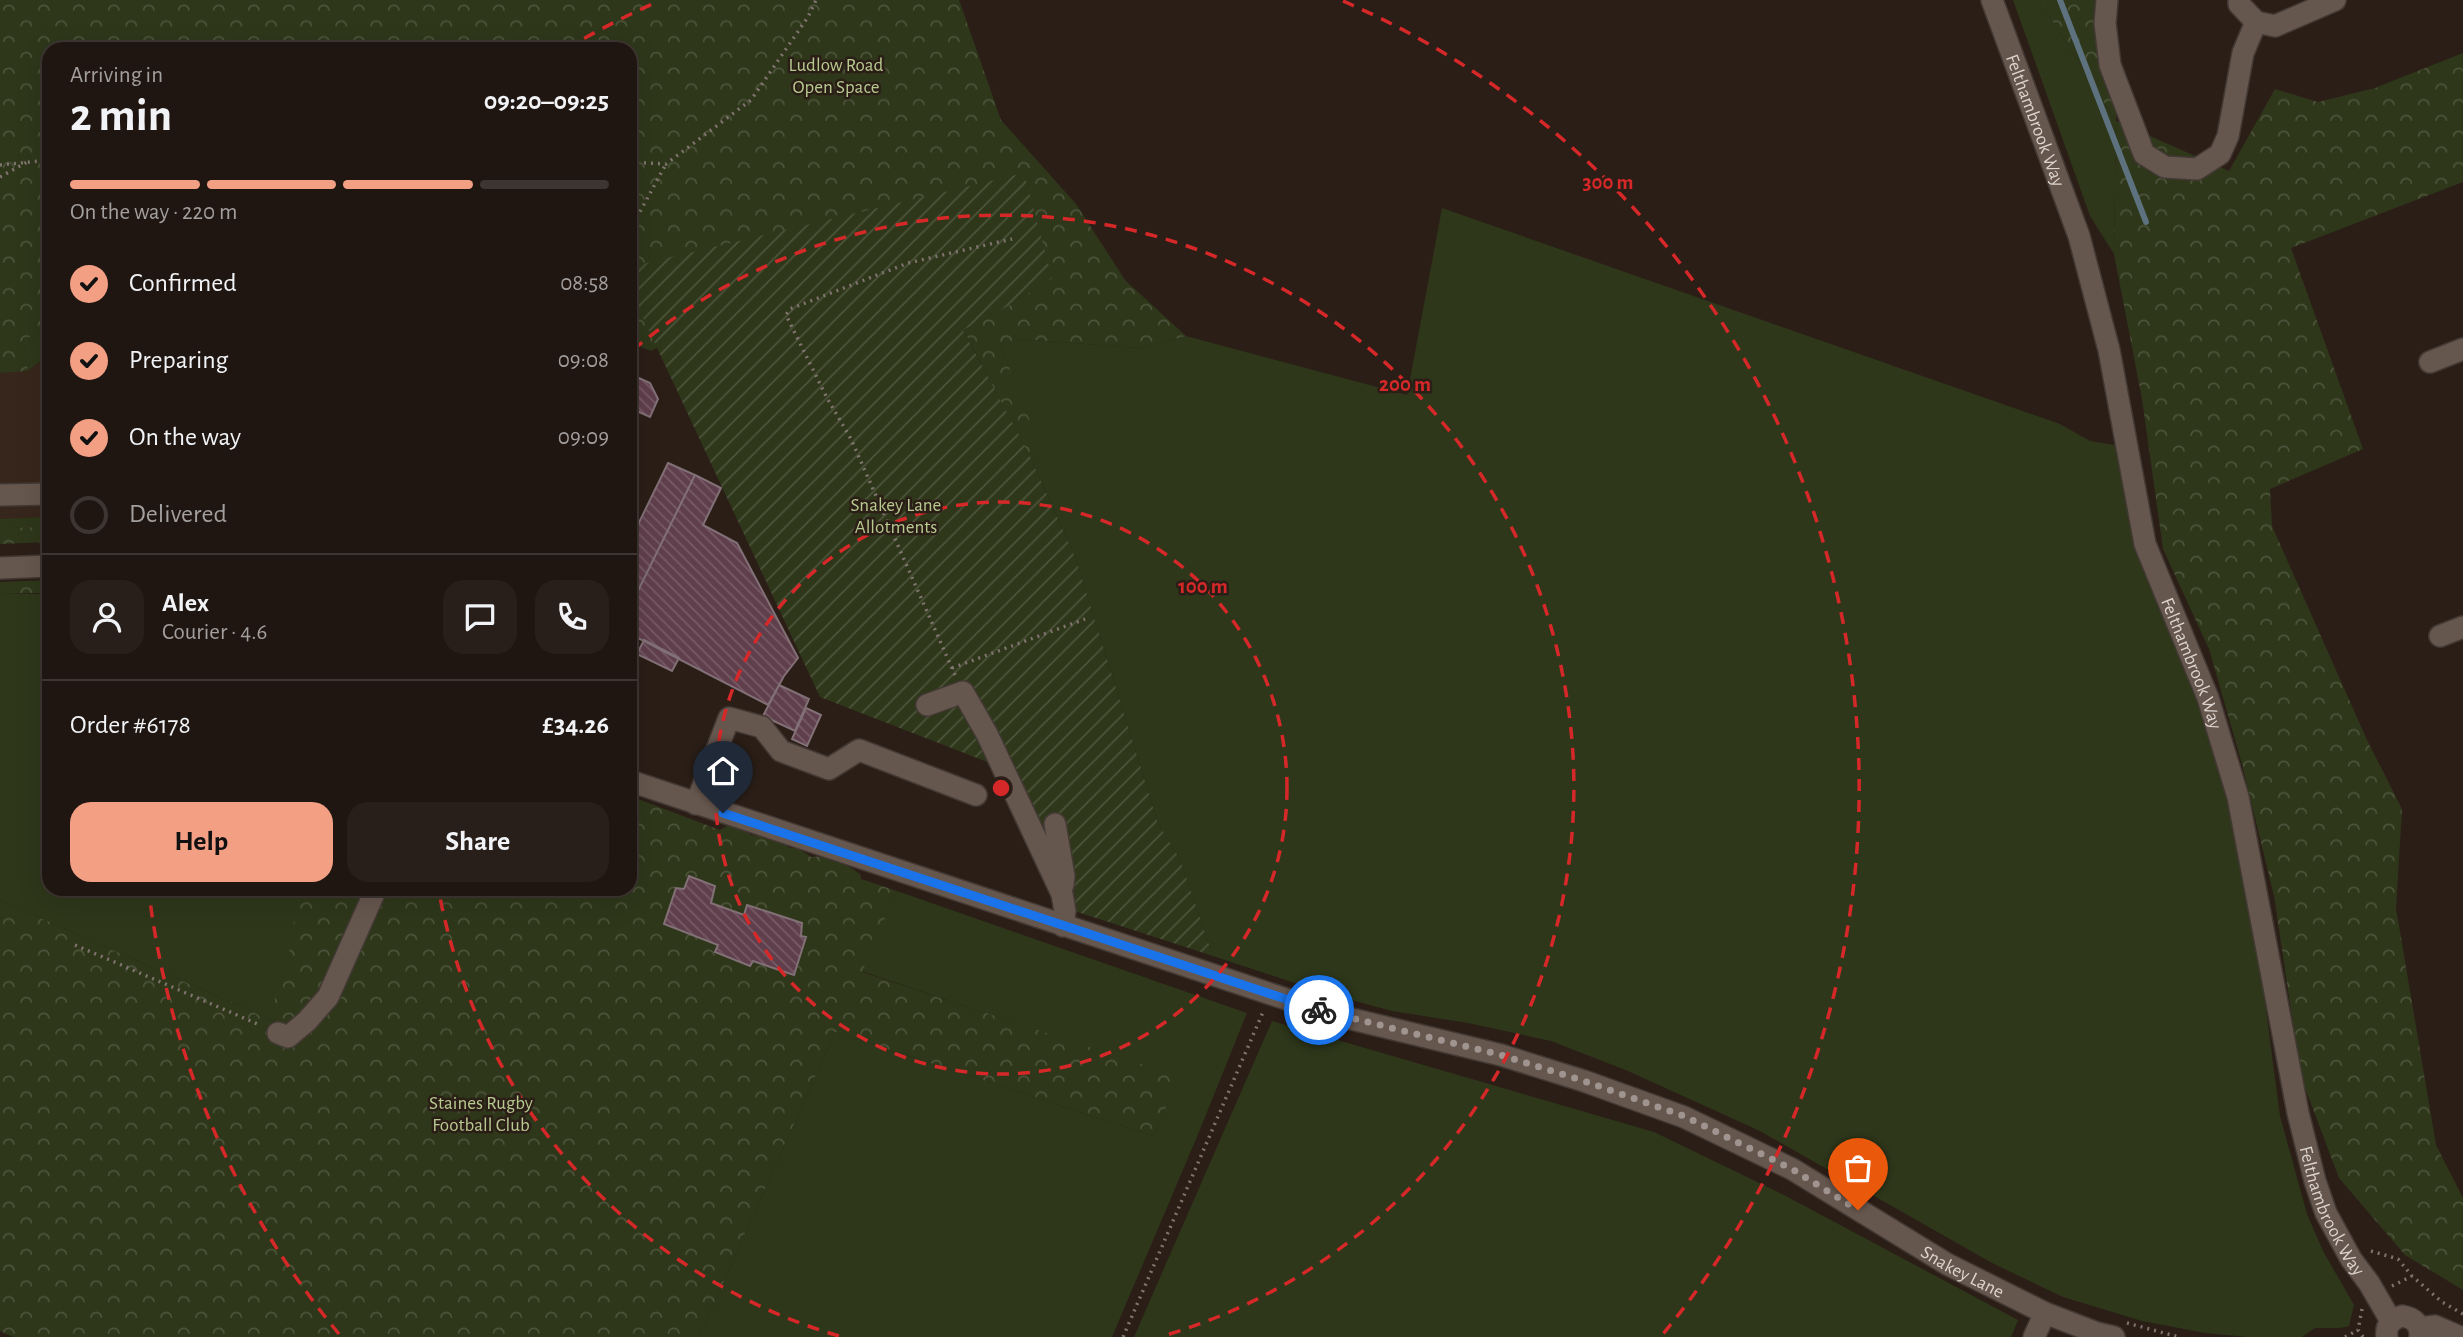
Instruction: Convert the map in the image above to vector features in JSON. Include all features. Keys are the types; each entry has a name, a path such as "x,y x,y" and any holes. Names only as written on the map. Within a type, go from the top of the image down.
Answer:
{"street":[{"name":"Felthambrook Way","path":"1992,0 2079,236 2109,351 2144,544 2208,698 2238,797 2298,1113 2315,1181 2326,1213 2345,1248 2377,1295 2386,1332"},
{"path":"2107,0 2105,23 2110,65 2144,154 2165,167 2197,169 2220,155 2228,136 2243,53 2256,22"},
{"path":"2239,0 2239,4 2256,22 2275,26 2335,0"},
{"path":"2430,362 2463,349"},
{"path":"0,495 42,494"},
{"path":"0,568 42,566"},
{"path":"2440,636 2463,627"},
{"path":"927,705 963,692 987,734 1062,894 1065,911 1063,926"},
{"path":"696,804 729,718 762,727 781,751 829,768 859,750 976,795"},
{"name":"Snakey Lane","path":"637,783 1271,994 1344,1017 1501,1055 1684,1116 1792,1169 1947,1264 2045,1312 2114,1337"},
{"path":"1055,824 1065,876 1062,894"},
{"path":"278,1033 288,1037 307,1021 328,997 373,896"},
{"path":"2034,1337 2045,1312"},
{"path":"2386,1332 2396,1318 2407,1317 2414,1320 2419,1332 2435,1326 2460,1337"}],"path":[{"path":"637,217 666,164 751,100 808,17 816,0"},
{"path":"0,165 42,160"},
{"path":"0,177 28,161"},
{"path":"637,162 666,164"},
{"path":"963,692 851,439 786,316 790,309 908,263 1012,239"},
{"path":"952,668 1084,619"},
{"path":"75,945 278,1033"},
{"path":"1123,1337 1271,994"},
{"path":"2345,1248 2361,1248 2398,1259 2412,1276 2442,1302 2463,1314"},
{"path":"2390,1288 2412,1276"},
{"path":"2363,1304 2358,1330 2363,1337"},
{"path":"2345,1337 2358,1330"}],"shaded area":[{"path":"42,335 42,537 0,539 0,373 27,371 23,338"}],"green space":[{"name":"Ludlow Road Open Space","path":"0,0 959,0 1001,120 1076,204 1125,280 1186,336 1139,348 1019,339 1000,344 1043,455 1034,465 963,329 1012,304 1051,278 660,346 651,351 637,345 637,42 42,42 42,335 23,338 28,371 0,373"},
{"path":"2013,0 2039,0 2116,121 2114,254 2090,216"},
{"path":"2039,0 2116,0 2116,121"},
{"path":"2463,53 2463,182 2291,248 2363,449 2270,489 2272,526 2367,740 2402,809 2396,908 2436,1145 2463,1198 2463,1290 2405,1255 2339,1178 2301,1077 2274,896 2242,764 2209,649 2163,549 2142,399 2114,254 2116,121 2229,171 2275,89 2318,102 2375,88"},
{"name":"Snakey Lane Allotments","path":"1024,173 1052,278 1012,304 963,330 1028,452 1076,559 1158,823 1180,859 1213,956 1056,905 995,765 820,697 637,305 637,265"},
{"path":"1442,208 2060,424 2090,441 2127,447 2145,544 2238,797 2280,1116 2307,1214 2323,1251 2354,1305 2349,1326 2315,1328 2302,1337 2247,1337 2205,1333 2142,1321 2063,1297 1992,1263 1760,1131 1628,1071 1551,1041 1468,1023 1392,1011 1325,993 1213,956 1180,859 1158,823 1076,559 1034,465 1042,455 1000,344 1019,339 1139,348 1186,336 1407,395"},
{"path":"42,335 42,362 28,371 23,338"},
{"path":"42,517 42,527 0,528 0,519"},
{"path":"42,527 42,542 0,544 0,528"},
{"path":"42,580 42,593 0,593 0,582"},
{"path":"0,593 42,594 42,896 332,896 275,1022 0,900"},
{"name":"Staines Rugby Football Club","path":"637,799 720,830 727,826 743,829 751,835 774,838 811,857 837,861 860,874 861,879 897,891 862,972 1180,1077 1153,1136 835,1032 699,1337 13,1337 0,1331 0,900 275,1022 278,1015 274,988 289,956 291,931 304,896 637,896"},
{"path":"897,891 1247,1013 1112,1337 699,1337 835,1032 1153,1136 1179,1078 861,971"},
{"path":"1272,1021 1654,1132 1784,1195 2018,1320 2011,1337 1134,1337"}],"building":[{"path":"637,377 650,383 658,399 650,417 637,411"},
{"path":"668,463 695,475 637,593 637,527"},
{"path":"695,475 721,488 703,525 737,543 798,658 784,676 768,705 637,638 637,593"},
{"path":"644,640 679,658 672,671 637,654"},
{"path":"779,685 809,699 795,731 763,716"},
{"path":"806,708 821,715 807,746 792,739"},
{"path":"689,876 715,886 711,903 744,915 747,905 802,923 801,936 806,937 794,975 753,961 750,966 715,952 718,945 664,924 676,888 684,889"}],"waterway":[{"path":"2060,0 2146,222"}],"way so far":[{"path":"1319,1010 1501,1055 1684,1116 1792,1169 1858,1210"}],"route":[{"path":"723,813 1319,1010"}]}
